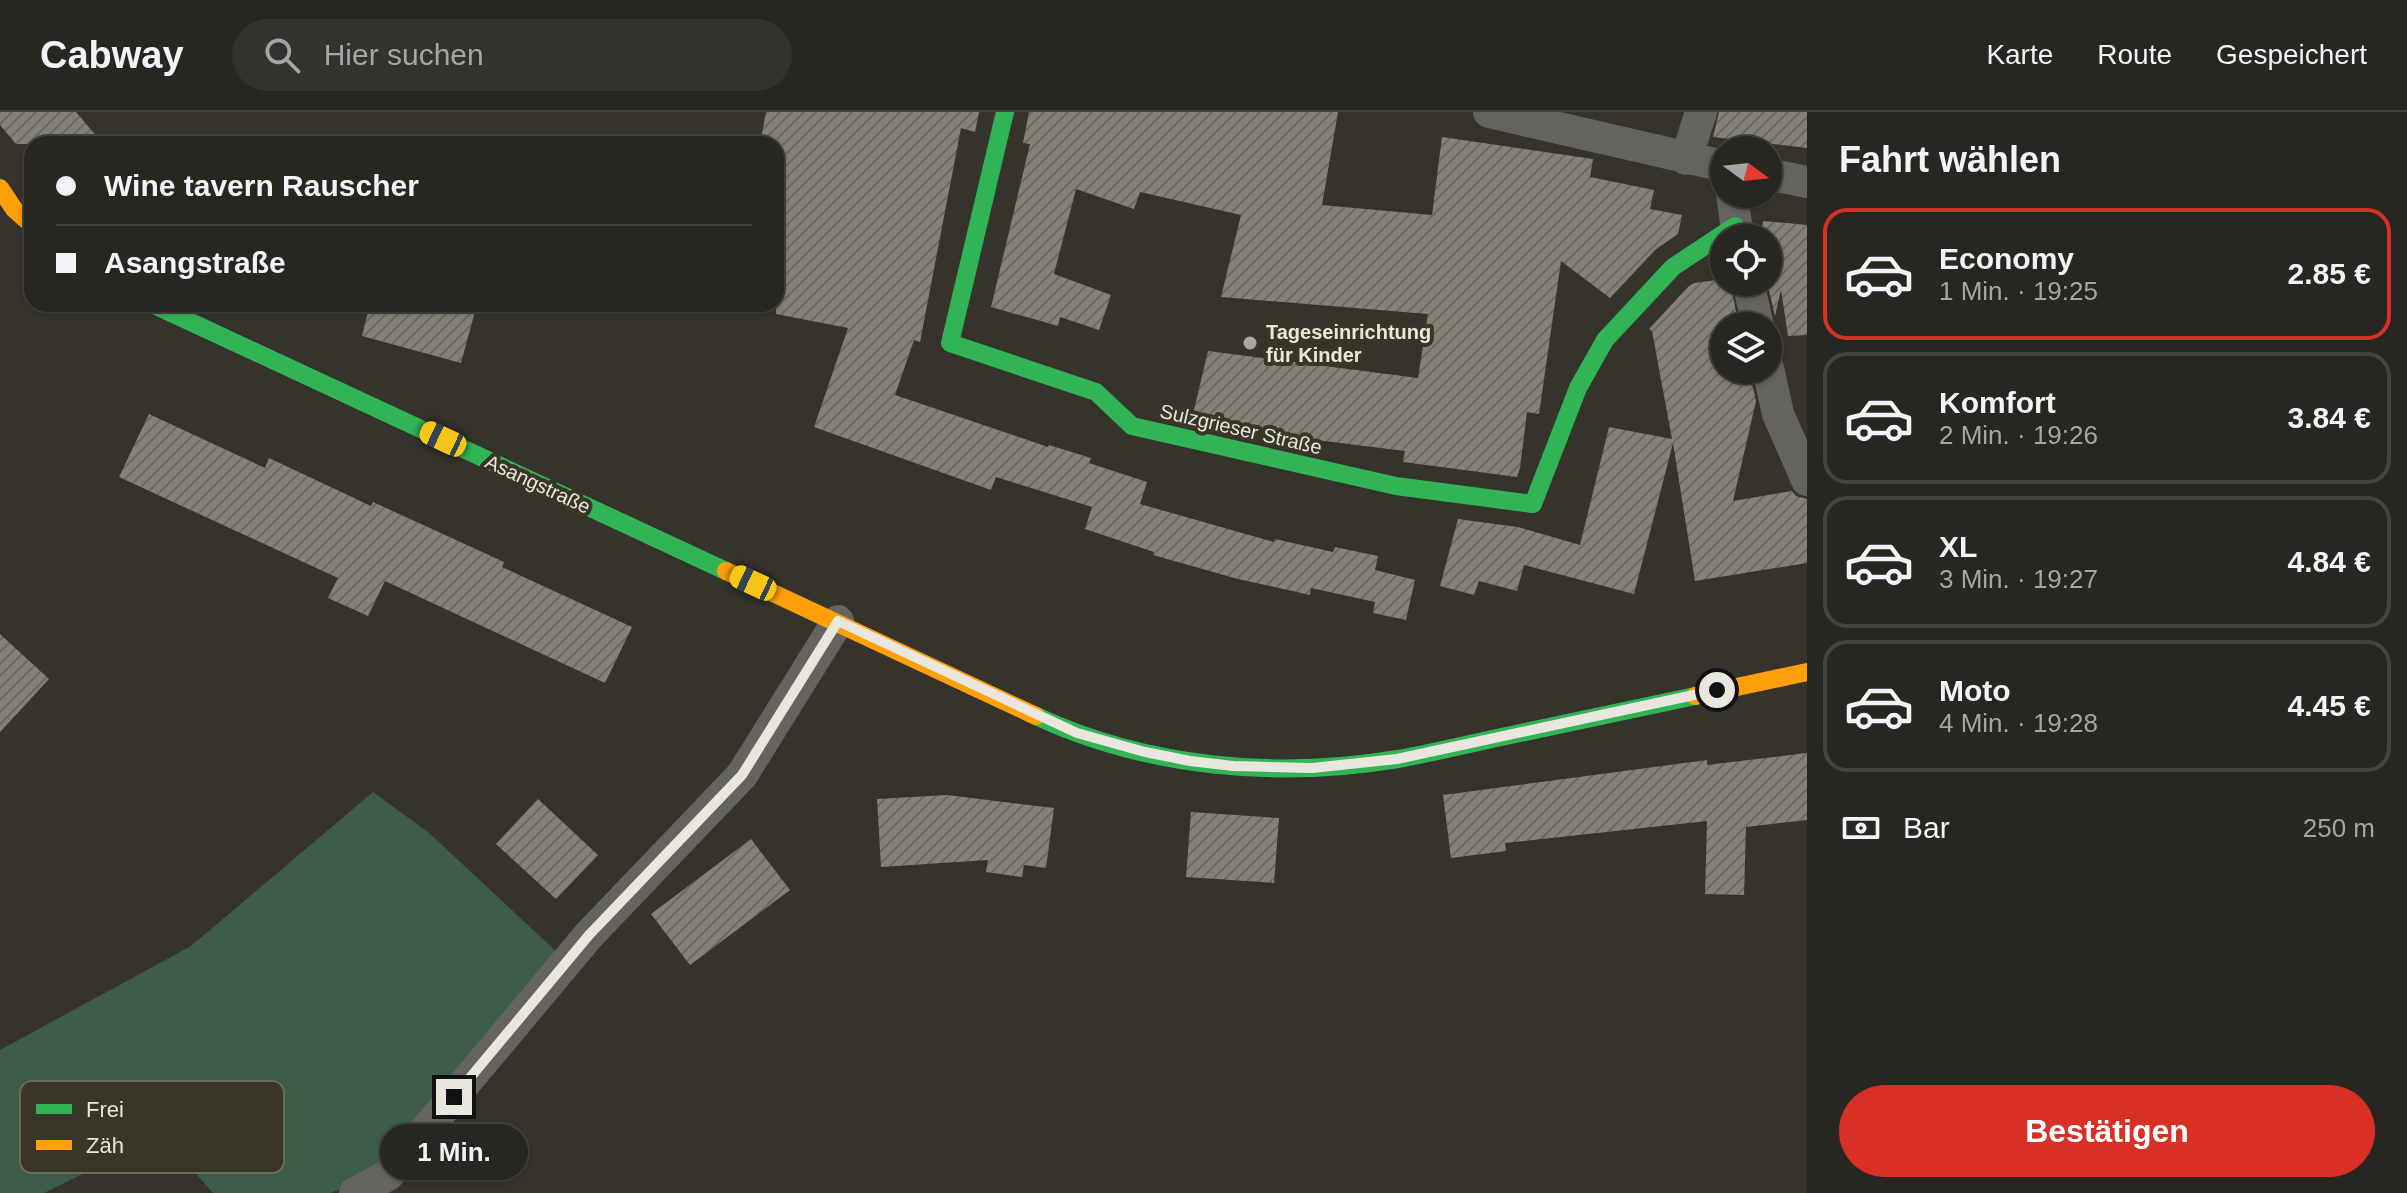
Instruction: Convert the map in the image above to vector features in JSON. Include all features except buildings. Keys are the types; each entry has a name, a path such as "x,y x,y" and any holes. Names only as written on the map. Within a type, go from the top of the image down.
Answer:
{"street":[{"name":"Sulzgrieser Straße","path":"1005,112 950,343 1096,392 1132,426 1396,486 1533,504 1578,388 1605,340 1673,267 1735,219"},
{"path":"1489,112 1710,163"},
{"path":"1686,159 1701,112"},
{"path":"1782,177 1807,182"},
{"path":"0,188 24,218"},
{"name":"Asangstraße","path":"169,312 1077,733 1190,761 1274,769 1397,759 1807,672"},
{"path":"1771,384 1778,414 1807,480"},
{"path":"355,1193 388,1175 589,935 742,775 838,621"}],"green space":[{"path":"373,792 428,832 558,953 367,1176 331,1193 213,1193 195,1173 284,1173 284,1081 20,1081 20,1173 85,1173 44,1193 0,1193 0,1050 191,946"}],"traffic: fast":[{"path":"1005,112 950,343 1096,392 1132,426 1396,486 1533,504 1578,388 1605,340 1673,267 1710,243"},
{"path":"169,312 726,571"},
{"path":"1036,716 1079,734 1168,758 1260,768 1306,768 1398,759 1695,696"}],"traffic: slow":[{"path":"0,188 24,218"},
{"path":"726,571 1036,716"},
{"path":"1695,696 1807,672"}],"place":[{"name":"Tageseinrichtung für Kinder","path":"1250,343"}],"route":[{"path":"454,1097 589,935 742,775 838,621 1077,733 1145,752 1233,766 1312,768 1397,759 1717,690"}]}
